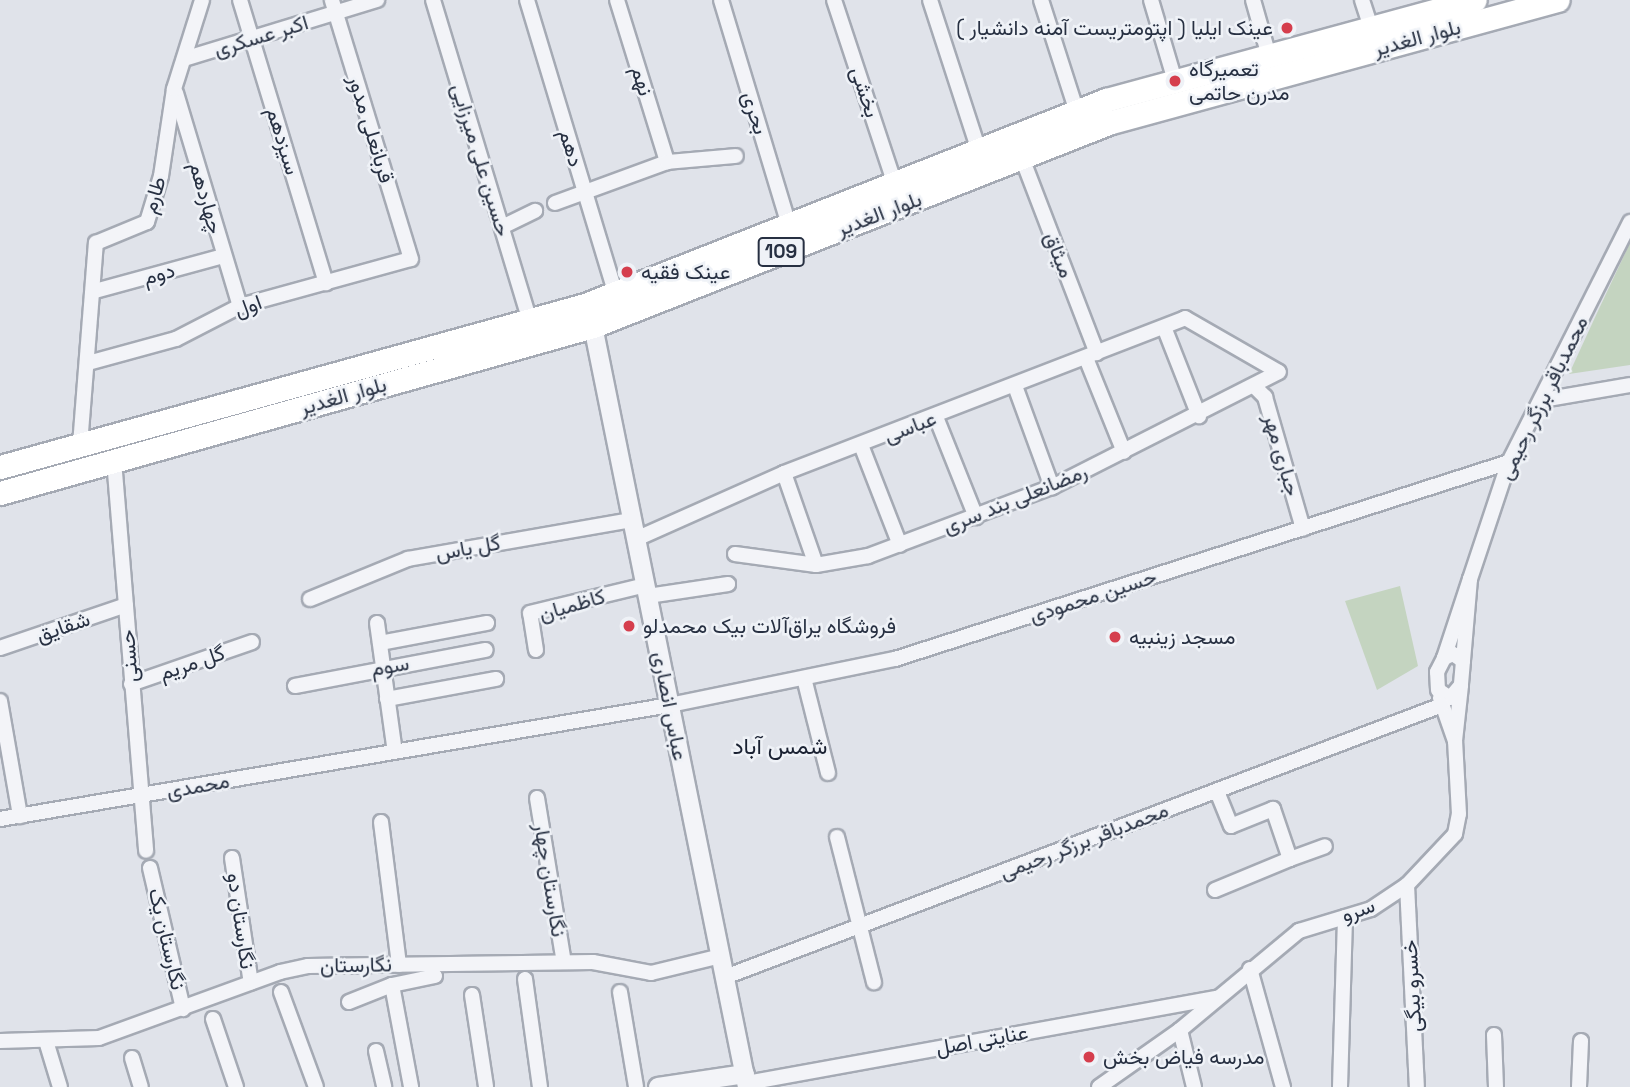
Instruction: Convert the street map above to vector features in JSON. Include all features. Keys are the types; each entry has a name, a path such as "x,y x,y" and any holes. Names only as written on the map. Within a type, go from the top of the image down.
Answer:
{"main road":[{"name":"بلوار الغدیر","path":"0,467 616,295 1077,112 1175,81 1475,0"},
{"name":"بلوار الغدیر","path":"2,493 593,326 1111,122 1550,1"}],"street":[{"name":"طارم","path":"80,445 95,291 96,243 146,222 161,176 174,89 202,0"},
{"name":"سیزدهم","path":"240,0 326,283"},
{"name":"اکبر عسکری","path":"184,59 252,39 334,6 377,0"},
{"name":"حسین علی میرزایی","path":"433,0 530,321"},
{"name":"دهم","path":"527,0 616,295"},
{"name":"نهم","path":"617,0 667,162"},
{"name":"بحری","path":"720,0 789,225"},
{"name":"بخشی","path":"834,0 895,184"},
{"path":"930,0 979,150"},
{"path":"1041,0 1077,112"},
{"path":"1151,0 1175,81"},
{"path":"1253,0 1269,56"},
{"path":"1362,0 1371,28"},
{"name":"قربانعلی مدور","path":"334,6 411,259"},
{"name":"چهاردهم","path":"174,89 240,306"},
{"path":"555,203 667,162 736,156"},
{"name":"میثاق","path":"1022,158 1124,452"},
{"path":"502,227 536,211"},
{"name":"محمدباقر برزگر رحیمی","path":"1438,690 1437,672 1509,462 1543,400 1630,222"},
{"name":"دوم","path":"95,291 223,256"},
{"name":"اول","path":"88,363 177,339 240,306 411,259"},
{"name":"عباسی","path":"636,539 784,473 1015,386 1185,318 1279,372"},
{"name":"عباس انصاری","path":"593,326 746,1081"},
{"path":"1164,327 1199,416"},
{"name":"رمضانعلی بند سری","path":"735,554 816,565 869,556 1052,486 1199,416 1279,372"},
{"path":"1543,400 1630,385"},
{"path":"1015,386 1052,486"},
{"name":"جباری مهر","path":"1254,386 1265,397 1303,529"},
{"path":"936,416 976,517"},
{"path":"861,445 900,545"},
{"name":"حسنی","path":"114,460 146,851"},
{"name":"حسین محمودی","path":"670,705 895,659 1509,462"},
{"path":"784,473 816,565"},
{"name":"گل یاس","path":"310,599 408,559 632,520"},
{"name":"محمدباقر برزگر رحیمی","path":"1455,741 1470,579"},
{"path":"647,591 728,584"},
{"name":"کاظمیان","path":"536,650 530,613 647,591"},
{"name":"شقایق","path":"0,648 126,605"},
{"path":"377,622 395,752"},
{"path":"380,643 487,623"},
{"name":"گل مریم","path":"131,684 253,642"},
{"name":"سوم","path":"295,686 383,667 486,650"},
{"path":"1444,658 1453,654 1463,661"},
{"path":"804,678 828,773"},
{"path":"387,699 496,679"},
{"path":"1438,690 1450,698 1461,685"},
{"path":"1438,690 1455,741"},
{"path":"0,702 20,816"},
{"name":"محمدی","path":"0,819 670,705"},
{"name":"محمدباقر برزگر رحیمی","path":"725,977 1442,705"},
{"name":"سرو","path":"1099,1087 1180,1030 1250,969 1299,931 1371,909 1407,885 1455,834 1459,814 1455,741"},
{"path":"1217,791 1231,826 1273,809 1290,859"},
{"name":"نگارستان چهار","path":"537,798 564,962"},
{"path":"381,822 400,965"},
{"path":"837,837 874,982"},
{"path":"1215,890 1325,846"},
{"name":"نگارستان دو","path":"232,858 250,983"},
{"name":"نگارستان یک","path":"150,868 183,1009"},
{"name":"خسرو بیگی","path":"1407,885 1418,1087"},
{"path":"1340,1087 1345,917"},
{"name":"نگارستان","path":"0,1041 99,1038 250,983 308,966 564,962 652,973 721,957"},
{"path":"1250,969 1283,1087"},
{"path":"349,1002 393,985 435,976"},
{"path":"525,979 540,1087"},
{"path":"393,985 411,1087"},
{"path":"281,992 316,1087"},
{"path":"620,992 636,1087"},
{"path":"472,995 486,1087"},
{"name":"عنایتی اصل","path":"746,1081 1218,997"},
{"path":"213,1020 236,1087"},
{"path":"1180,1030 1194,1087"},
{"path":"1494,1035 1496,1087"},
{"path":"46,1041 60,1087"},
{"path":"1579,1087 1581,1041"},
{"path":"376,1051 384,1087"},
{"path":"132,1058 141,1087"},
{"path":"658,1087 746,1081"}],"green space":[{"path":"1630,243 1630,365 1569,374 1597,313"},
{"path":"1400,586 1418,666 1377,690 1345,601"}],"place":[{"name":"عینک ایلیا ( اپتومتریست آمنه دانشیار )","path":"1287,28"},
{"name":"تعمیرگاه مدرن حاتمی","path":"1175,81"},
{"name":"عینک فقیه","path":"627,272"},
{"name":"فروشگاه یراق‌آلات بیک محمدلو","path":"629,626"},
{"name":"مسجد زینبیه","path":"1115,637"},
{"name":"مدرسه فیاض بخش","path":"1089,1057"}],"district":[{"name":"شمس آباد","path":"780,746"}]}
